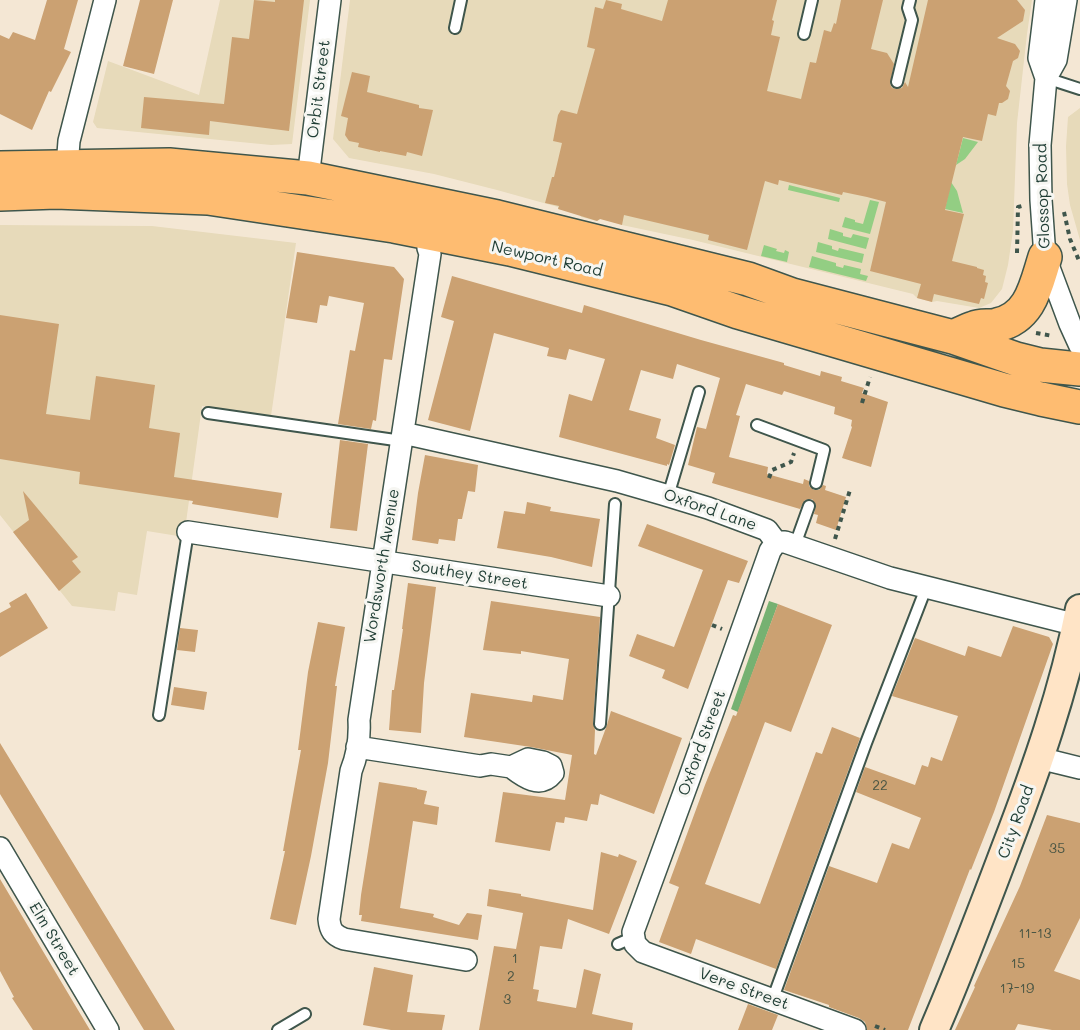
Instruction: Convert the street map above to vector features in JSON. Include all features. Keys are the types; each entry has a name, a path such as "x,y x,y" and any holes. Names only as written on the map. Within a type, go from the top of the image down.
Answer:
{"main road":[{"name":"Newport Road","path":"67,184 169,165 308,178 575,264 672,289 738,312 1004,390 1080,407"},
{"name":"Newport Road","path":"3,169 67,184 208,198 343,217 434,219 548,230 748,279 792,295 953,337 1016,359 1040,364 1080,360"},
{"path":"953,337 976,327 1006,322 1022,313 1033,296 1045,257"},
{"name":"City Road","path":"934,1030 981,917 1039,758 1068,667 1078,617"}],"street":[{"path":"67,184 69,141 105,0"},
{"name":"Orbit Street","path":"308,178 330,0"},
{"name":"Glossop Road","path":"1046,0 1039,58 1046,78"},
{"name":"Glossop Road","path":"1066,0 1056,60 1046,78 1040,172 1045,257 1080,360"},
{"name":"Wordsworth Avenue","path":"434,219 359,720 360,730 355,762 351,771 329,919 330,928 335,935 344,939 466,960"},
{"name":"Oxford Lane","path":"402,437 617,481 708,508 767,530 786,543 890,578 927,588 1078,617"},
{"name":"Southey Street","path":"188,532 609,596"},
{"name":"Oxford Street","path":"629,942 766,561 770,551 786,543"},
{"path":"357,747 480,766 491,764 511,767"},
{"path":"1039,758 1080,768"},
{"name":"Elm Street","path":"0,848 108,1030"},
{"name":"Vere Street","path":"629,942 643,951 855,1030"}],"lane":[{"path":"455,28 461,0"},
{"path":"804,34 812,0"},
{"path":"897,82 912,20 908,8 910,0"},
{"path":"1046,78 1080,88"},
{"path":"668,496 699,392"},
{"path":"208,413 402,437"},
{"path":"757,425 824,450 816,483"},
{"path":"600,724 615,504"},
{"path":"786,543 809,506"},
{"path":"159,715 188,532"},
{"path":"770,998 776,990 866,743 927,588"},
{"path":"278,1030 305,1014"}],"path":[{"path":"1063,202 1070,239 1080,263"},
{"path":"862,404 871,374"},
{"path":"769,478 772,470 791,462 798,441"},
{"path":"829,557 850,490"}],"shaded area":[{"path":"220,0 310,0 292,144 271,145 97,128 93,122 108,61 199,95"},
{"path":"350,0 1032,0 1017,123 1013,231 1002,289 991,303 979,308 932,302 917,298 913,294 693,240 622,225 602,218 597,221 581,217 579,212 558,209 558,207 434,174 349,158 333,139"},
{"path":"1080,108 1080,240 1070,205 1066,146 1068,117"},
{"path":"0,225 152,226 296,243 271,416 202,406 184,537 147,531 137,595 118,592 115,611 72,606 0,515"}],"green space":[{"path":"963,138 978,142 965,159 956,165"},
{"path":"951,182 957,191 963,213 945,209"},
{"path":"789,185 840,198 839,202 788,190"},
{"path":"870,200 879,202 870,234 842,227 845,217 863,224"},
{"path":"830,229 851,238 853,234 869,238 866,249 828,239"},
{"path":"818,242 832,246 832,249 838,251 839,248 864,254 862,263 816,252"},
{"path":"764,245 777,249 776,251 789,252 787,262 761,256"},
{"path":"812,256 836,263 836,266 843,268 844,265 861,269 860,274 868,276 866,281 809,267"},
{"path":"769,601 778,604 738,712 731,709"}],"building":[{"path":"47,0 78,0 64,49 71,52 51,92 49,91 32,130 0,114 0,35 9,39 13,32 35,40"},
{"path":"140,0 173,0 154,74 123,66"},
{"path":"254,0 275,2 275,0 304,0 289,131 210,121 209,135 141,128 144,97 224,104 232,37 249,39"},
{"path":"606,0 622,4 621,9 662,21 668,0 777,0 771,35 780,37 767,91 801,99 810,62 816,63 824,30 831,32 834,23 836,24 841,0 883,0 871,49 887,53 894,64 890,84 896,89 902,88 905,82 908,87 928,0 1017,0 1025,10 1023,21 997,38 1015,44 1020,51 1018,58 1013,61 1006,86 1010,91 1008,99 999,103 996,116 988,114 982,141 963,137 945,210 964,214 952,261 984,270 985,282 988,283 984,299 981,298 979,304 934,294 932,302 917,298 921,284 870,271 886,202 867,197 843,192 842,195 779,180 778,185 765,181 747,250 708,240 709,235 624,215 622,225 600,219 597,221 545,203 562,143 553,141 558,115 561,110 577,114 595,49 587,47 595,7 603,9"},
{"path":"352,72 370,76 367,92 433,110 422,156 407,152 406,156 380,152 358,147 359,143 349,141 345,135 348,118 341,116"},
{"path":"297,252 394,267 404,279 392,360 384,359 376,421 373,420 371,429 338,424 350,350 355,351 364,303 329,296 327,306 320,305 317,323 286,318"},
{"path":"452,276 582,313 584,305 784,363 784,365 820,376 821,371 842,377 841,381 864,388 862,393 888,402 871,467 842,458 852,420 834,414 835,407 784,391 782,395 746,384 736,415 740,416 729,457 768,467 767,474 803,484 804,479 809,481 809,486 814,490 819,490 823,485 826,486 825,490 846,497 836,530 816,523 818,515 814,514 816,505 812,499 805,500 800,509 712,483 715,473 688,465 697,427 706,429 720,378 677,364 673,379 641,370 629,410 661,419 656,438 675,445 669,465 559,437 569,394 592,401 605,359 569,349 566,360 547,356 549,348 494,333 470,431 428,420 454,321 441,317"},
{"path":"0,315 59,324 46,414 90,420 96,376 155,385 149,428 180,433 174,477 282,493 278,518 192,504 193,501 79,484 80,472 0,459"},
{"path":"340,440 368,444 357,531 330,528"},
{"path":"425,455 478,465 475,492 468,491 462,519 458,519 455,541 439,539 438,544 412,540"},
{"path":"23,491 78,557 72,561 81,572 59,591 13,532 29,520"},
{"path":"527,502 551,507 550,511 600,519 592,567 497,548 504,511 525,514"},
{"path":"647,524 748,561 739,583 728,580 688,689 662,678 665,670 629,656 637,634 674,647 703,570 638,546"},
{"path":"408,583 436,587 424,683 421,733 389,730 392,690 394,690"},
{"path":"26,593 48,628 0,657 0,613 11,607 9,603"},
{"path":"491,601 600,617 593,723 594,754 596,755 611,711 682,738 654,814 600,794 598,805 591,804 587,821 565,817 564,823 556,822 550,851 495,842 503,792 565,800 572,755 464,737 471,693 532,702 533,695 563,700 569,659 521,651 521,654 483,650"},
{"path":"778,604 832,625 791,732 765,722 705,884 760,904 816,752 822,754 832,727 860,738 776,969 696,939 691,954 659,942 679,887 669,883 705,785 733,715 736,716"},
{"path":"318,622 345,627 335,686 337,686 328,763 296,925 270,919 285,851 283,851 301,750 298,750 308,672"},
{"path":"1013,626 1049,637 1053,644 994,812 908,1030 867,1030 865,1022 859,1018 784,990 829,866 877,883 892,843 909,849 921,818 856,792 865,767 915,785 922,765 928,767 931,757 942,761 958,716 892,696 915,638 965,656 968,646 1001,657"},
{"path":"180,628 198,630 195,652 177,650"},
{"path":"174,687 207,692 204,710 171,705"},
{"path":"0,743 175,1030 144,1030 0,794"},
{"path":"379,782 427,791 424,804 439,807 437,825 413,821 400,908 434,914 433,917 459,925 467,913 482,915 478,940 361,921 362,915 359,915 361,895"},
{"path":"1047,815 1080,823 1080,918 1054,971 1080,980 1080,1030 1052,1030 1018,1024 1015,1030 955,1030 1020,886"},
{"path":"601,852 618,857 619,854 637,861 609,934 568,919 562,949 540,946 533,989 539,990 537,1001 576,1008 584,969 601,974 592,1014 633,1023 632,1030 479,1030 494,946 516,949 523,913 487,906 489,889 593,910"},
{"path":"0,879 90,1030 33,1030 12,998 14,997 0,971"},
{"path":"374,967 413,975 407,1012 445,1015 442,1030 391,1030 363,1025"},
{"path":"748,1004 778,1015 772,1030 738,1030"}]}
